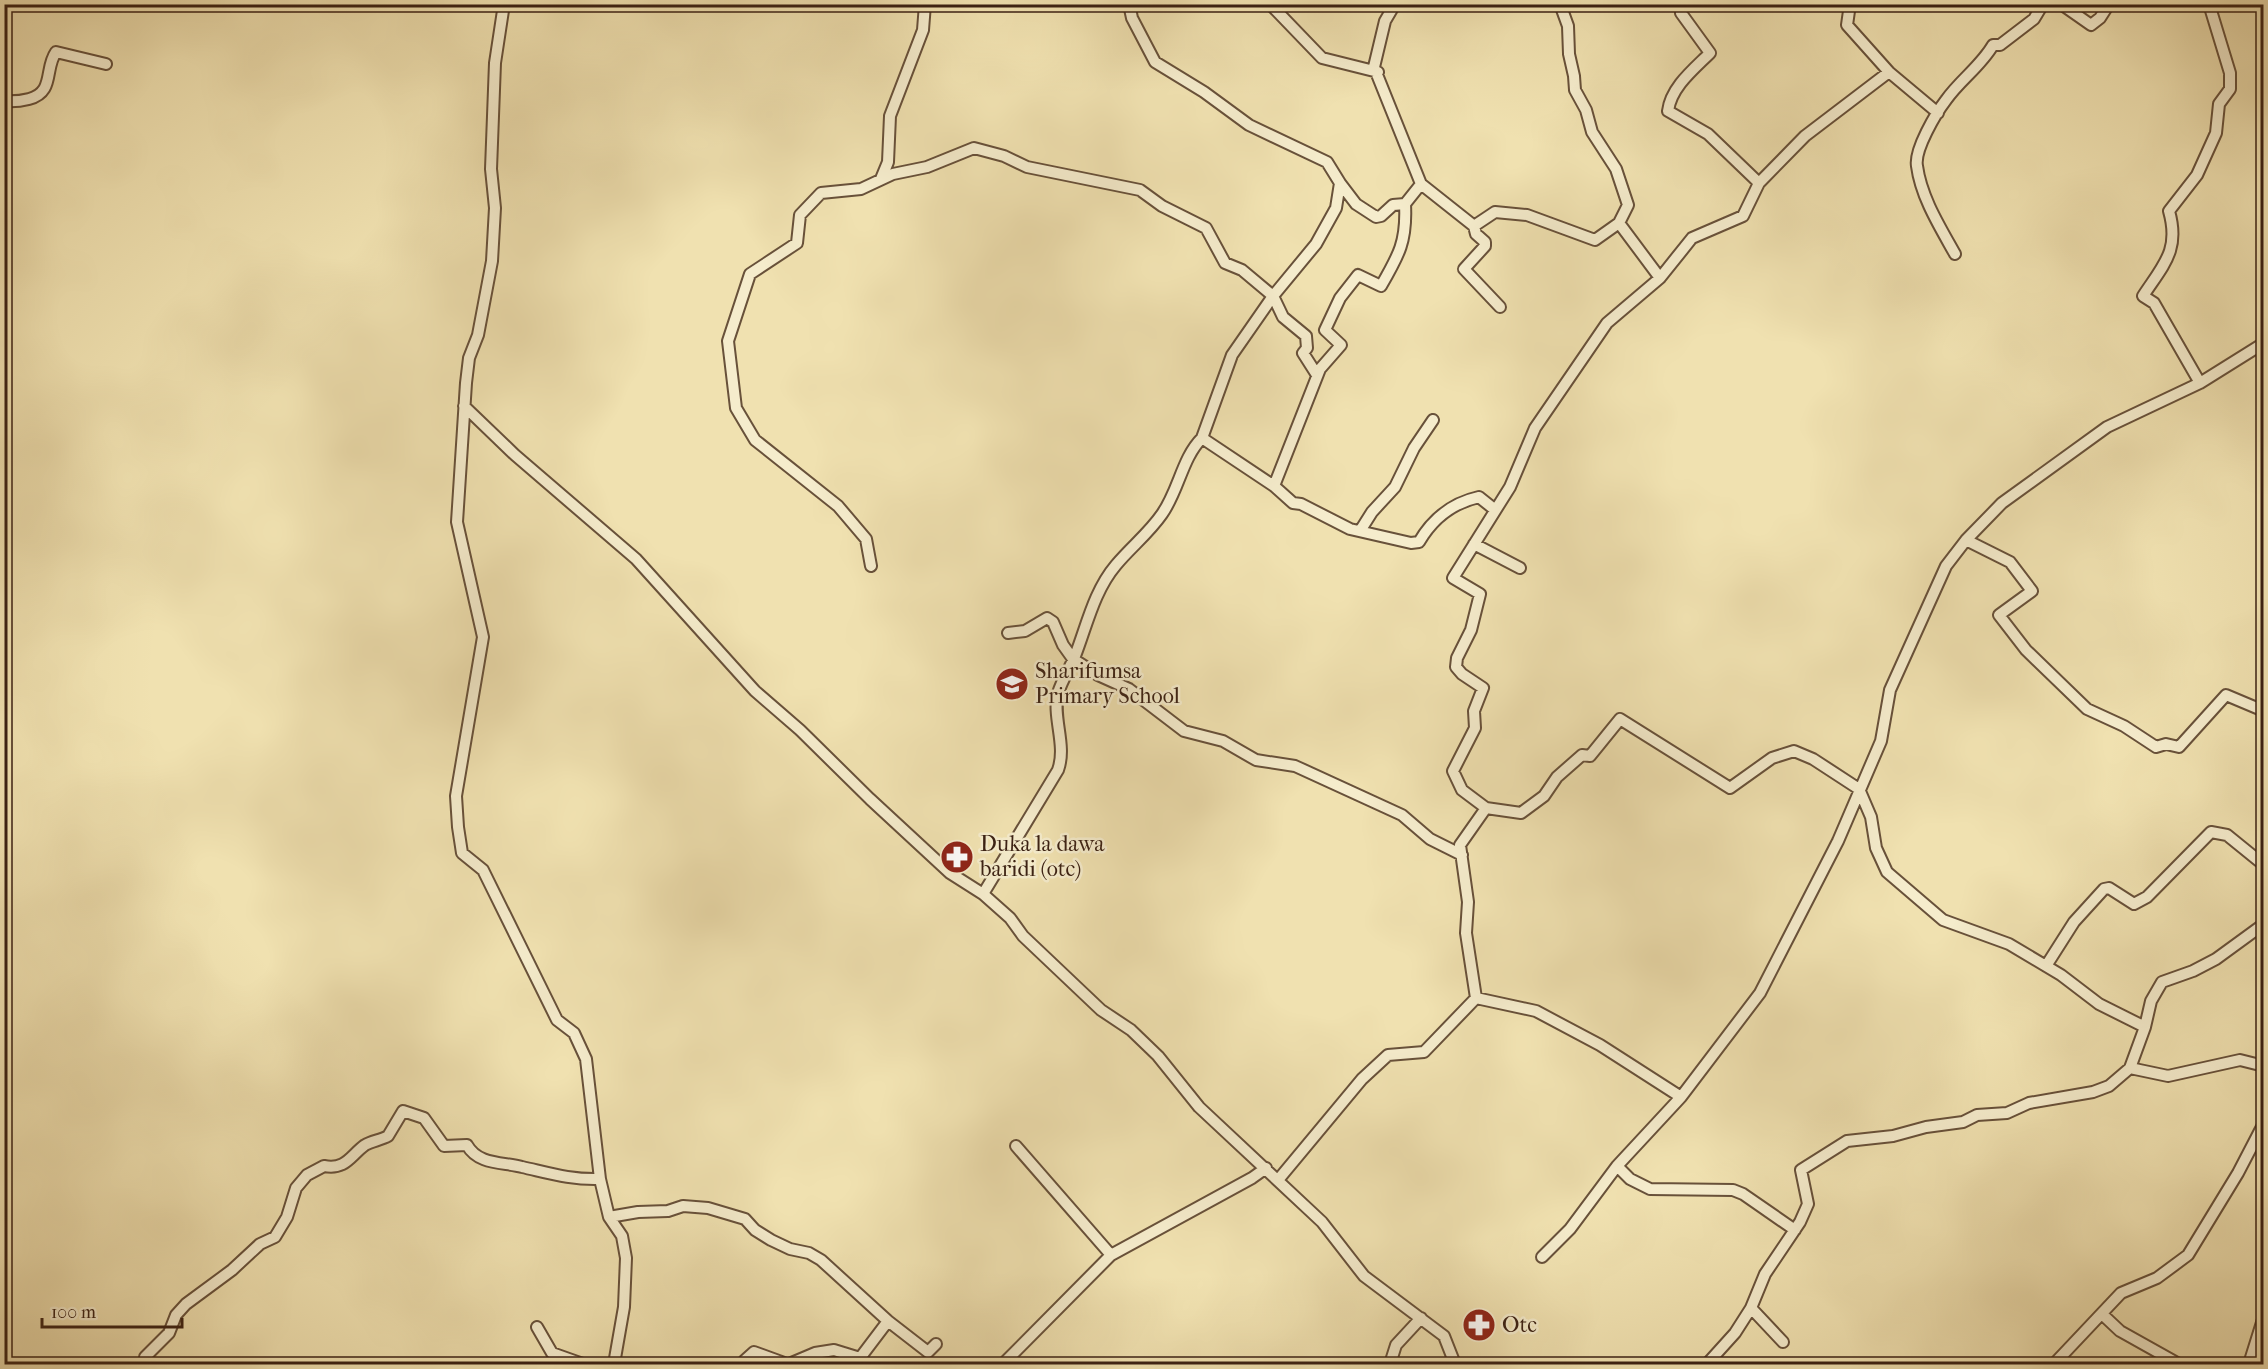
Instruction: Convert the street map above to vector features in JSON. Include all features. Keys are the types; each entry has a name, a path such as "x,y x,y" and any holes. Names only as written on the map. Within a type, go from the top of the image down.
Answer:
{"street":[{"path":"504,4 495,63 491,169 495,208 492,261 478,335 469,358 457,522 483,637 456,796 462,853 483,870 557,1020 573,1033 586,1059 600,1179 609,1217 622,1236 626,1258 624,1306 614,1365"},
{"path":"881,179 888,162 890,116 923,30 925,4"},
{"path":"1129,4 1132,18 1155,62 1206,93 1249,124 1327,162 1356,204 1376,217 1381,216 1393,205 1405,204"},
{"path":"1270,4 1322,58 1378,72"},
{"path":"1395,4 1385,21 1374,67 1378,72 1421,184 1474,226 1476,234 1485,242 1485,246 1464,269 1500,307"},
{"path":"1474,226 1496,212 1517,214 1595,240 1619,223 1628,205 1616,169 1592,132 1586,110 1575,90 1569,54 1568,26 1560,4"},
{"path":"1685,4 1681,13 1710,53 1669,100 1668,111 1708,134 1759,183"},
{"path":"1850,4 1847,26 1889,72 1938,113"},
{"path":"1955,254 1929,202 1916,164 1928,128 1946,98 1981,63 1993,45 2000,45 2034,19 2043,4"},
{"path":"2061,4 2091,25 2100,18 2109,4"},
{"path":"2200,383 2154,303 2144,296 2170,255 2173,227 2169,211 2197,175 2216,133 2219,104 2229,89 2230,73 2209,4"},
{"path":"4,101 24,100 42,94 46,89 52,58 56,52 106,64"},
{"path":"1889,72 1804,136 1759,183 1743,216 1692,238 1660,278 1607,323 1535,428 1510,487 1494,509 1453,578 1480,594 1471,630 1457,658 1456,666 1462,674 1483,688 1474,711 1475,728 1453,771 1461,790 1486,807 1521,813 1544,796 1557,777 1582,755 1590,756 1620,719 1730,788 1772,758 1794,751 1813,759 1859,789 1872,817 1876,848 1887,872 1943,920 2009,944 2046,966 2098,1004 2145,1027"},
{"path":"871,566 866,539 838,506 755,440 736,408 728,341 750,274 797,243 800,215 812,200 830,190 861,189 881,179 927,167 974,148 1004,156 1027,167 1140,190 1162,206 1206,228 1225,263 1242,270 1273,296 1283,317 1306,336 1307,348 1304,353 1317,375"},
{"path":"983,894 1058,770 1061,758 1055,707 1060,687 1073,659 1091,608 1116,565 1162,514 1173,496 1194,446 1202,438 1232,355 1273,296 1316,244 1336,208 1340,183"},
{"path":"1274,486 1317,375 1341,345 1325,330 1340,298 1358,275 1381,286 1396,259 1406,231 1405,204 1421,184"},
{"path":"1619,223 1660,278"},
{"path":"1542,1257 1570,1229 1617,1166 1681,1097 1760,993 1838,841 1881,741 1890,690 1946,566 1966,540 2002,503 2107,427 2200,383 2264,343"},
{"path":"464,406 515,455 636,559 755,691 800,730 870,799 950,873 983,894 1010,918 1023,936 1101,1010 1131,1030 1158,1056 1199,1107 1322,1221 1364,1276 1444,1336 1455,1365"},
{"path":"1360,531 1372,512 1395,487 1414,448 1433,420"},
{"path":"1202,438 1274,486 1293,503 1301,504 1350,529 1401,541 1419,542 1429,524 1462,501 1479,497 1494,509"},
{"path":"1966,540 2010,562 2032,591 1999,615 2026,650 2087,709 2124,726 2156,747 2166,744 2179,747 2226,694 2264,711"},
{"path":"1474,544 1520,568"},
{"path":"1008,633 1025,631 1047,618 1053,622 1063,645 1073,659 1098,675 1129,689 1184,731 1222,741 1256,760 1295,766 1402,815 1430,839 1462,855"},
{"path":"1476,998 1466,933 1468,902 1460,845 1486,807"},
{"path":"2046,966 2074,922 2104,889 2109,888 2134,904 2147,897 2211,832 2227,835 2264,865"},
{"path":"1707,1365 1735,1333 1751,1308 1765,1274 1795,1230 1808,1204 1801,1170 1848,1141 1893,1136 1926,1127 1964,1122 1977,1115 2007,1113 2029,1103 2093,1092 2109,1086 2130,1068 2145,1027 2151,1001 2162,981 2193,971 2216,959 2264,924"},
{"path":"1476,998 1536,1011 1600,1045 1681,1097"},
{"path":"1278,1180 1362,1079 1388,1055 1424,1052 1476,998"},
{"path":"2130,1068 2168,1076 2240,1060 2264,1066"},
{"path":"145,1365 146,1358 169,1333 176,1315 186,1304 232,1270 260,1244 275,1237 287,1217 296,1188 307,1175 324,1166 336,1168 346,1164 368,1143 388,1136 403,1111 424,1118 444,1146 467,1145 470,1151 496,1165 521,1167 542,1174 600,1179"},
{"path":"2054,1365 2103,1315 2121,1293 2157,1278 2188,1255 2238,1173 2264,1123"},
{"path":"1016,1146 1111,1255"},
{"path":"1617,1166 1630,1179 1650,1189 1733,1190 1743,1194 1795,1230"},
{"path":"1003,1365 1111,1255 1252,1178 1266,1168"},
{"path":"609,1217 638,1212 668,1211 683,1206 708,1208 745,1219 755,1230 771,1240 790,1249 808,1252 821,1260 888,1321 927,1352 936,1344"},
{"path":"1751,1308 1783,1342"},
{"path":"2103,1315 2120,1331 2179,1365"},
{"path":"2249,1365 2264,1316"},
{"path":"1389,1365 1396,1346 1421,1318"},
{"path":"744,1361 754,1352 788,1365 815,1353 834,1350 860,1358 888,1321"},
{"path":"537,1327 552,1353 583,1365"}],"place":[{"name":"Sharifumsa Primary School","path":"1012,684"},
{"name":"Duka la dawa baridi (otc)","path":"957,857"},
{"name":"Otc","path":"1479,1325"}]}
